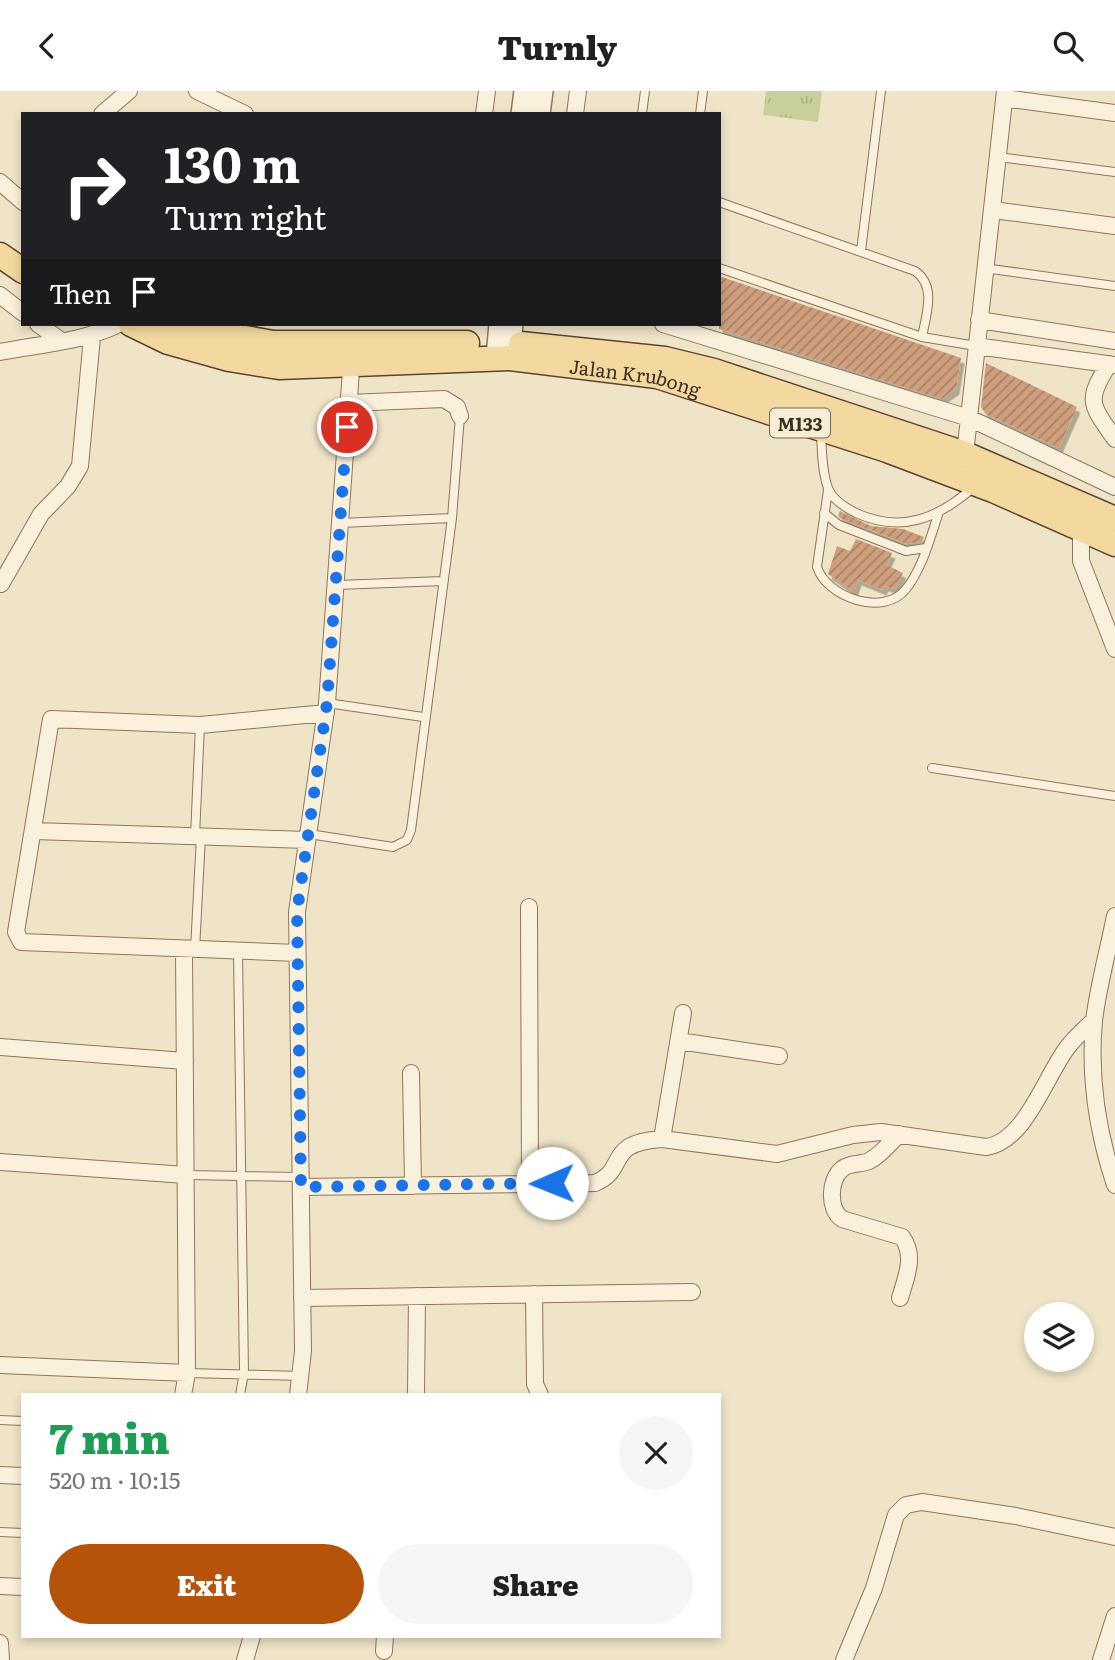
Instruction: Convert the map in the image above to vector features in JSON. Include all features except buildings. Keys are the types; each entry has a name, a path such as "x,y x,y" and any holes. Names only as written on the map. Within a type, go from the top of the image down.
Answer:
{"main road":[{"path":"0,255 21,270"},
{"name":"Jalan Krubong","path":"178,326 272,343 352,353 504,342 709,390 820,431 887,450 977,484 1083,519 1115,519"},
{"path":"438,343 474,326"},
{"path":"536,326 565,346"},
{"name":"Jalan Krubong","path":"352,353 438,343 504,342 565,346 665,359 714,371 965,454 1083,519 1115,544"}],"street":[{"path":"105,112 129,91"},
{"path":"197,91 241,112"},
{"path":"484,112 487,91"},
{"path":"521,112 524,91"},
{"path":"540,112 542,91"},
{"path":"575,112 578,91"},
{"path":"965,454 1004,94 1115,113"},
{"path":"993,209 1115,226"},
{"path":"0,295 21,311"},
{"path":"979,320 1115,341"},
{"path":"41,326 60,340"},
{"path":"0,352 60,340 92,337 115,326"},
{"path":"670,326 969,418 1115,487"},
{"path":"2,585 41,514 68,486 80,466 92,337"},
{"path":"976,346 1112,364 1091,398 1093,407 1115,439"},
{"path":"298,1393 302,1376 302,1298 297,912 326,708 352,353"},
{"path":"349,403 444,399 457,407 460,416"},
{"path":"1083,519 1082,561 1115,649"},
{"path":"296,953 22,942 16,932 51,719 200,725 326,708"},
{"path":"34,831 308,837"},
{"path":"529,907 530,1184"},
{"path":"1115,916 1094,1020 1098,1120 1115,1185"},
{"path":"183,1393 187,1373 185,1061 190,950"},
{"path":"662,1139 683,1013"},
{"path":"301,1182 413,1186 595,1183 610,1173 622,1150 643,1141 662,1139 777,1154 853,1135 881,1132 986,1147 998,1145 1014,1134 1066,1048 1094,1020"},
{"path":"678,1041 779,1056"},
{"path":"0,1047 185,1061"},
{"path":"411,1073 413,1186"},
{"path":"899,1134 870,1161 844,1167 839,1172 831,1201 835,1214 842,1219 895,1233 907,1245 909,1262 900,1298"},
{"path":"0,1162 186,1175"},
{"path":"302,1298 692,1292"},
{"path":"534,1294 535,1384 539,1393"},
{"path":"416,1393 417,1296"},
{"path":"0,1364 187,1373"},
{"path":"0,1475 21,1476"},
{"path":"844,1660 874,1588 896,1515 906,1505 922,1502 1016,1515 1115,1537"},
{"path":"0,1586 21,1587"},
{"path":"1101,1660 1115,1616"},
{"path":"245,1660 251,1638"},
{"path":"0,1643 1,1660"}],"lane":[{"path":"642,112 645,91"},
{"path":"700,112 703,91"},
{"path":"861,251 881,91"},
{"path":"998,156 1115,172"},
{"path":"721,203 915,271 926,282 928,300 922,337"},
{"path":"984,268 1115,286"},
{"path":"721,269 922,337 976,346"},
{"path":"308,837 393,847 407,840 452,518 460,416"},
{"path":"820,431 828,490 817,567 820,579 835,592 852,600 886,600 905,590 926,548 938,515"},
{"path":"828,490 845,508 871,520 915,523 938,515 977,484"},
{"path":"824,513 839,525 906,551 926,548"},
{"path":"341,523 452,518"},
{"path":"337,585 443,581"},
{"path":"326,708 423,717"},
{"path":"190,950 198,836 200,725"},
{"path":"932,768 1115,796"},
{"path":"238,951 244,1373 240,1393"},
{"path":"186,1175 301,1182"},
{"path":"187,1373 302,1376"},
{"path":"0,1420 21,1421"},
{"path":"0,1532 21,1533"}],"green space":[{"path":"766,91 822,91 818,122 763,115"}],"route":[{"path":"347,427 327,703 297,912 301,1187 552,1183"}]}
